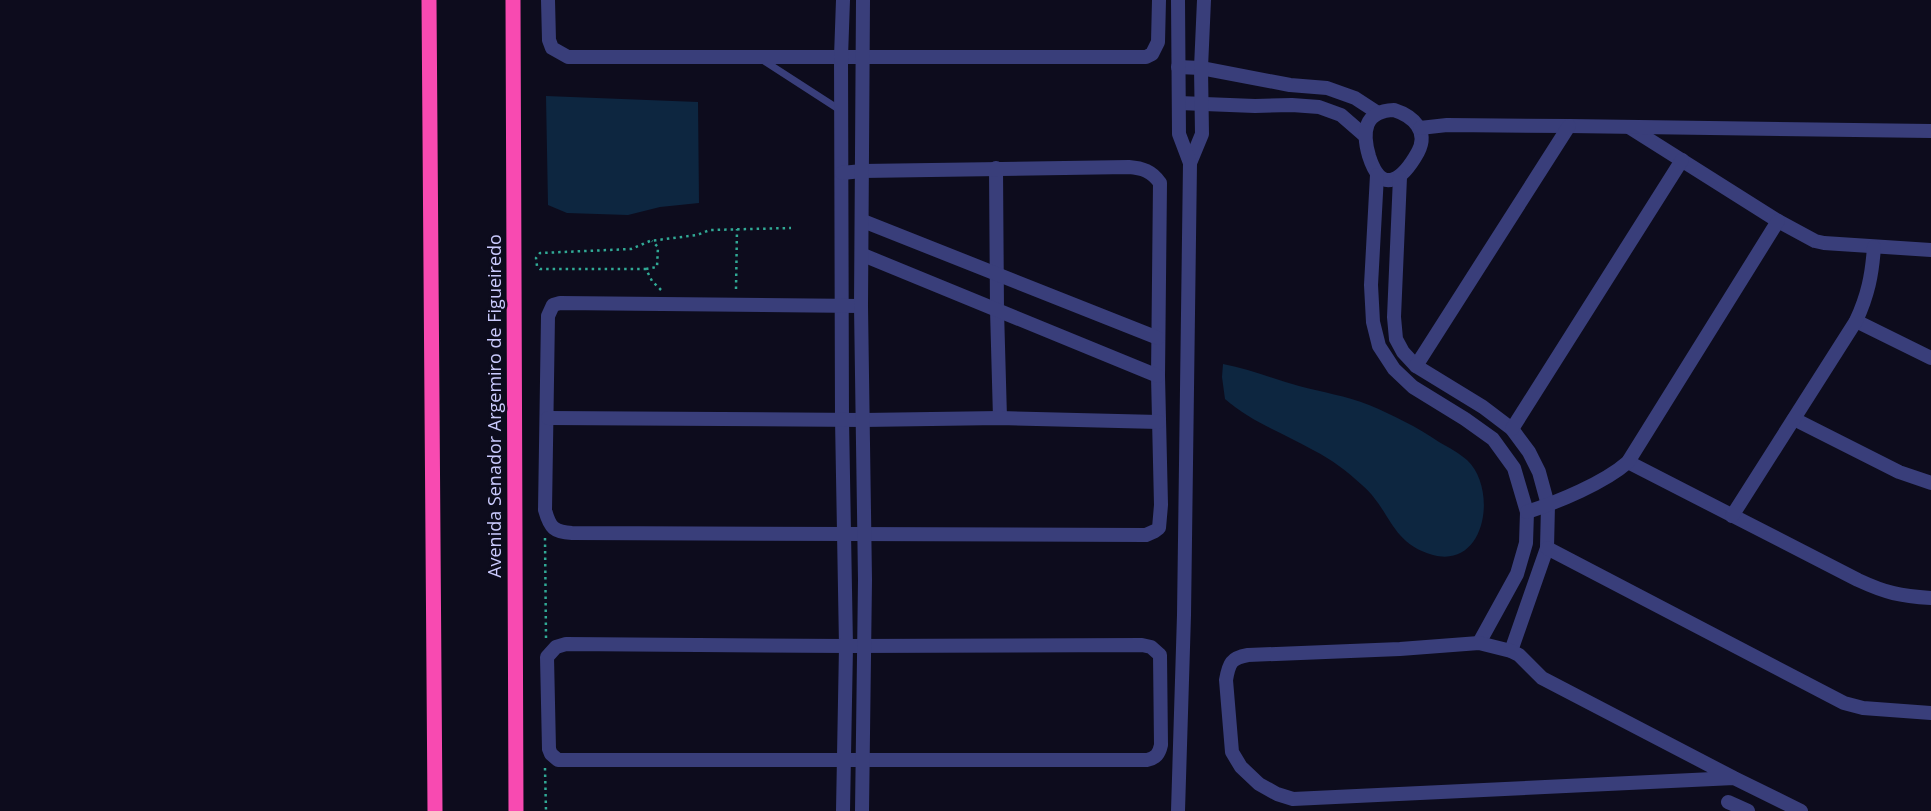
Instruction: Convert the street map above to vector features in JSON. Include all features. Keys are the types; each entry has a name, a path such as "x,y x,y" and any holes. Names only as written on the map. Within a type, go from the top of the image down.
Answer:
{"highway":[{"path":"429,0 435,811"},
{"name":"Avenida Senador Argemiro de Figueiredo","path":"513,0 516,811"}],"street":[{"path":"548,0 549,40 552,48 568,57 758,58 1146,56 1152,54 1158,42 1159,0"},
{"path":"842,0 842,419 846,646 844,811"},
{"path":"862,811 864,533 861,306 863,255 863,0"},
{"path":"1178,0 1179,134 1190,163 1184,605 1178,811"},
{"path":"1190,163 1202,134 1201,68 1204,0"},
{"path":"1178,67 1201,68 1290,85 1327,88 1355,98 1378,113"},
{"path":"1178,103 1319,107 1341,115 1364,135 1370,160 1377,175 1371,285 1373,322 1379,346 1394,368 1413,388 1465,419 1493,439 1514,468 1527,512 1526,543 1517,574 1479,643"},
{"path":"1364,135 1371,118 1378,113 1394,110 1414,119 1420,128 1422,137 1421,146 1400,177 1394,317 1396,339 1403,352 1416,366 1483,407 1512,429 1529,452 1539,472 1548,505 1547,548 1511,651"},
{"path":"1420,128 1447,125 1629,126 1931,131"},
{"path":"1416,366 1569,126"},
{"path":"1629,126 1778,221 1815,241 1931,250"},
{"path":"1512,429 1682,160"},
{"path":"842,173 996,168 1129,167 1140,168 1155,176 1160,183 1158,376 1162,505 1159,528 1146,535 567,532 554,529 548,522 545,510 548,418 548,316 553,305 560,303 861,306"},
{"path":"996,168 996,274 1000,418"},
{"path":"1377,175 1388,180 1400,177"},
{"path":"863,221 1158,338"},
{"path":"1527,512 1548,505 1600,480 1622,468 1628,462 1778,221"},
{"path":"1732,516 1856,321 1872,274 1874,247"},
{"path":"863,255 1158,376"},
{"path":"1856,321 1931,358"},
{"path":"548,418 863,420 1000,418 1159,422"},
{"path":"1794,419 1899,472 1916,479 1931,482"},
{"path":"1628,462 1884,592 1906,597 1931,598"},
{"path":"1547,548 1844,703 1863,708 1931,713"},
{"path":"1734,778 1293,799 1277,794 1259,784 1241,767 1232,752 1226,680 1232,661 1237,657 1248,654 1400,649 1479,643 1511,651 1519,655 1542,678 1801,811"},
{"path":"566,644 846,646 1142,645 1151,647 1160,655 1161,745 1157,755 1147,760 566,761 558,760 551,754 549,749 547,657 556,646 566,644"},
{"path":"1728,802 1748,811"}],"lane":[{"path":"758,58 841,110"}],"path":[{"path":"727,290 736,289 737,228"},
{"path":"650,241 658,247 657,267 646,269 540,269 537,266 536,258 540,253 631,249 650,241 698,234 710,230 791,228"},
{"path":"646,269 652,281 662,290"},
{"path":"548,522 545,538 545,632 546,641 551,650"},
{"path":"546,811 545,764 551,754"}],"water":[{"path":"546,96 698,102 699,203 660,207 628,215 567,213 548,205"},
{"path":"1223,364 1369,405 1414,426 1461,455 1477,473 1482,489 1484,506 1482,524 1475,539 1465,550 1451,556 1433,555 1419,550 1408,543 1392,525 1372,495 1345,471 1320,454 1256,421 1225,399 1222,377"}]}
